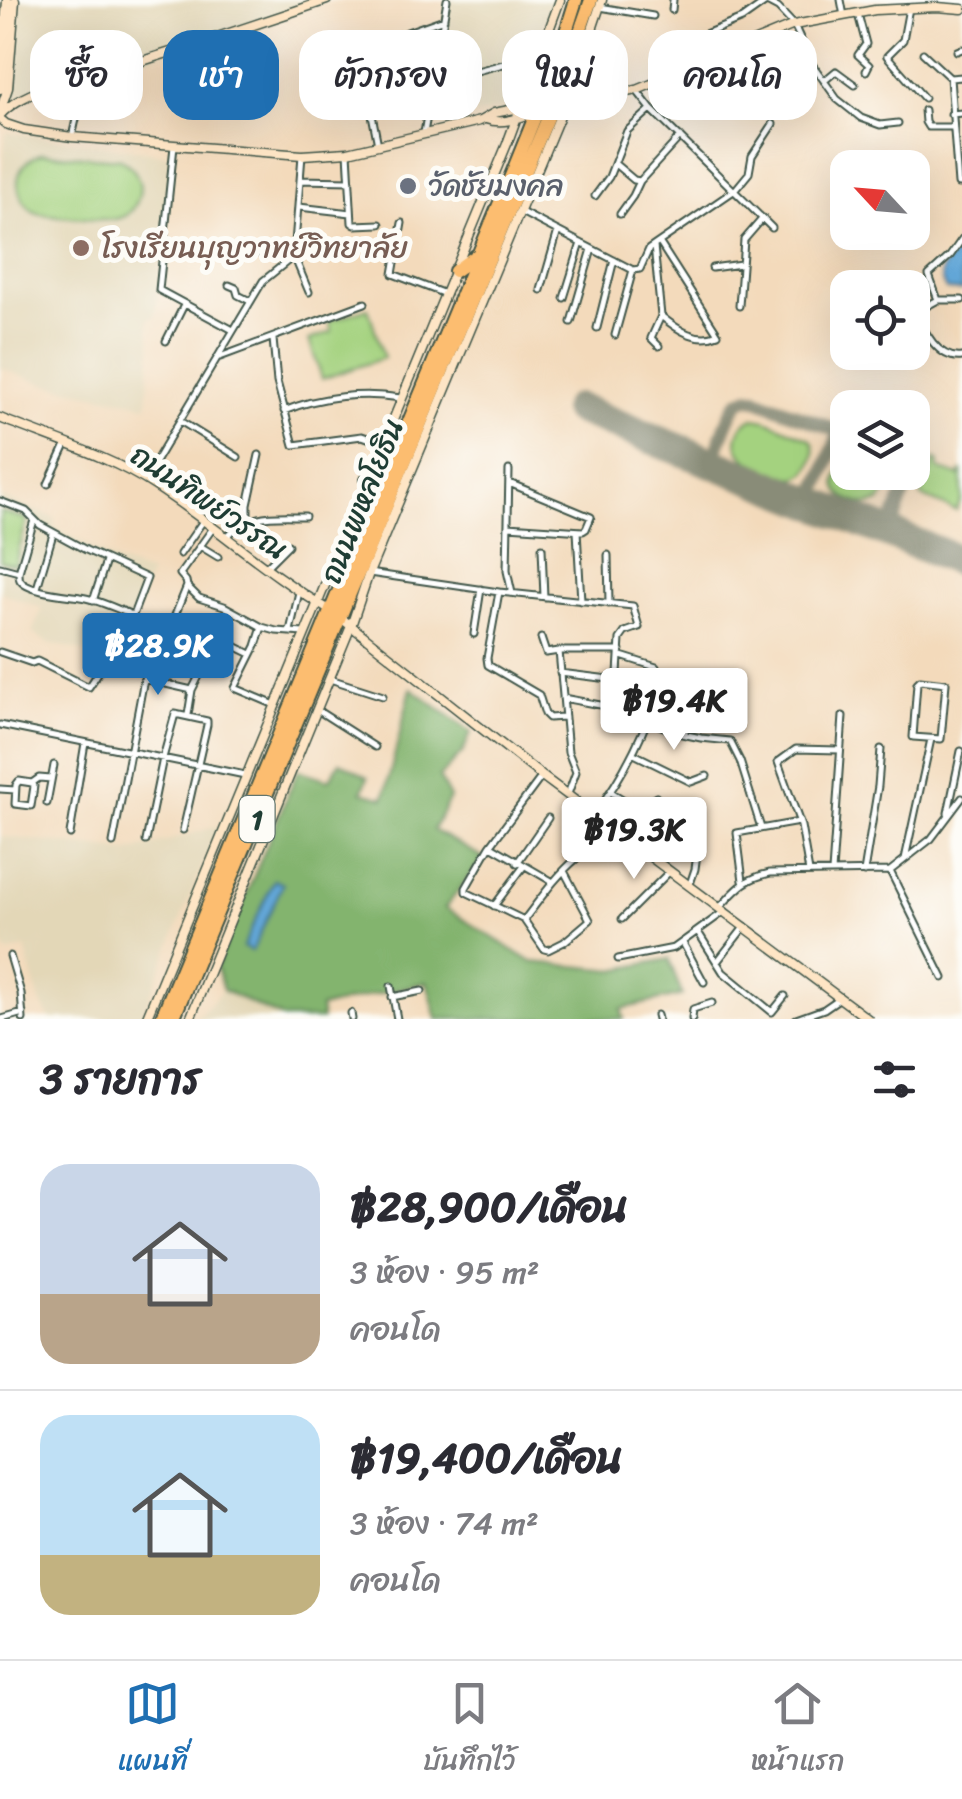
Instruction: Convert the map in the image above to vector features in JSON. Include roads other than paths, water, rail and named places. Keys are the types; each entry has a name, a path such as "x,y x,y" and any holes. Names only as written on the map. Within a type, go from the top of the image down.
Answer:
{"highway":[{"name":"ถนนพหลโยธิน","path":"567,30 576,0"},
{"name":"ถนนพหลโยธิน","path":"585,30 596,4"},
{"path":"520,120 525,140"},
{"name":"ถนนพหลโยธิน","path":"161,1019 271,753 341,619 374,507 525,140 541,120"},
{"name":"ถนนพหลโยธิน","path":"173,1019 546,120"},
{"path":"455,271 479,253"},
{"path":"453,345 454,368"},
{"path":"395,486 414,465"},
{"path":"368,479 374,507"},
{"path":"249,773 271,753"}],"main road":[{"path":"0,89 7,0"},
{"path":"0,115 8,88 15,0"},
{"name":"1","path":"550,30 560,0"},
{"path":"143,61 322,1"},
{"path":"782,30 858,14 877,5 962,9"},
{"path":"628,92 648,85"},
{"path":"0,115 10,104 30,96"},
{"path":"0,115 6,124 24,130 72,137 302,155 348,152 486,119 502,119"},
{"name":"1","path":"146,1019 516,120"},
{"name":"1","path":"190,1019 330,679 341,619 370,574 519,211 547,120"},
{"name":"ถนนทิพย์วรรณ","path":"0,418 144,479 341,619 542,776 868,1019"}],"street":[{"path":"442,30 447,0"},
{"path":"672,10 673,0"},
{"path":"841,0 844,16"},
{"path":"715,30 742,19 764,1 778,8 794,25 812,64 838,99 861,118 880,126 898,123"},
{"path":"596,4 653,16"},
{"path":"907,5 903,40 890,50 887,58 924,98"},
{"path":"858,14 866,44 859,57 869,65 866,71"},
{"path":"413,30 444,19"},
{"path":"923,54 950,78 962,78"},
{"path":"824,81 836,71 855,85"},
{"path":"950,78 958,184 962,184"},
{"path":"636,90 648,105"},
{"path":"924,110 928,127 952,126"},
{"path":"595,196 607,181 626,131 648,112"},
{"path":"951,114 962,113"},
{"path":"72,137 76,120"},
{"path":"373,120 378,145"},
{"path":"424,133 426,120"},
{"path":"662,120 772,228"},
{"path":"519,211 633,270 640,269 649,249 734,190 749,173 752,156 772,124"},
{"path":"620,214 640,181 680,137"},
{"path":"174,146 160,290 233,330"},
{"path":"954,148 962,148"},
{"path":"348,152 355,225 380,224"},
{"path":"302,155 294,256 309,292"},
{"path":"615,164 640,181"},
{"path":"300,180 350,181"},
{"path":"298,207 351,213"},
{"path":"739,306 745,236 762,218"},
{"path":"402,223 394,274 445,294"},
{"path":"541,290 558,231"},
{"path":"938,300 930,275 962,239"},
{"path":"564,298 581,243"},
{"path":"656,244 718,334 695,336 676,328 662,316"},
{"path":"656,244 662,316 651,338 660,346"},
{"path":"164,246 294,256"},
{"path":"571,322 592,249"},
{"path":"144,479 263,281 294,256"},
{"path":"597,328 614,260"},
{"path":"712,268 741,264"},
{"path":"615,336 633,270"},
{"path":"229,285 250,301"},
{"path":"962,300 938,300 916,312 938,349 947,356 962,357"},
{"path":"217,358 366,303"},
{"path":"166,342 184,305"},
{"path":"273,339 277,382 292,442 296,445 362,436 382,443"},
{"path":"284,410 307,401 378,394 401,398"},
{"path":"180,421 238,457"},
{"path":"48,484 66,445"},
{"path":"248,519 259,456"},
{"path":"509,470 508,571 512,593"},
{"path":"508,526 585,531 590,519 509,483"},
{"path":"0,501 26,511 53,532 146,578 133,615 22,582 19,572 34,520"},
{"path":"226,536 248,519 305,516"},
{"path":"180,554 203,521"},
{"path":"113,843 156,626 171,625 187,582 180,574 213,528"},
{"path":"577,531 581,601"},
{"path":"37,588 53,532"},
{"path":"267,566 288,545"},
{"path":"200,546 218,557"},
{"path":"542,548 544,597"},
{"path":"608,555 609,604"},
{"path":"94,601 106,560"},
{"path":"0,567 19,572"},
{"path":"370,574 633,606 639,624 638,629 621,635 616,708"},
{"path":"186,586 200,598 262,626 304,633"},
{"path":"474,634 481,589"},
{"path":"290,631 300,592"},
{"path":"499,592 488,665 541,696 547,717 564,718"},
{"path":"262,626 235,688 275,706"},
{"path":"188,715 192,690 224,628"},
{"path":"218,638 251,654"},
{"path":"541,638 544,653 620,653 656,667"},
{"path":"559,650 568,752 576,772 568,795"},
{"path":"0,652 32,663 37,661 89,687 104,664 146,671"},
{"path":"560,673 618,681"},
{"path":"144,679 192,690"},
{"path":"330,679 383,696"},
{"path":"920,680 946,684 941,740 931,739 913,737 920,680"},
{"path":"685,734 687,695"},
{"path":"562,698 616,708 685,734 730,741 761,828"},
{"path":"317,710 376,747"},
{"path":"146,841 176,714 207,720 184,830"},
{"path":"832,872 843,716"},
{"path":"594,814 634,754 648,719"},
{"path":"0,725 249,773"},
{"path":"905,862 931,739"},
{"path":"70,834 85,743"},
{"path":"864,872 882,749"},
{"path":"809,872 799,822 778,762 796,750 840,750"},
{"path":"948,816 961,751"},
{"path":"634,754 691,782 707,776"},
{"path":"47,804 54,765"},
{"path":"542,776 490,846 466,888 469,895 524,920 548,950 590,920 564,871"},
{"path":"32,783 31,806 16,804 19,781 51,779"},
{"path":"0,788 15,790"},
{"path":"612,792 632,805 645,804 656,797"},
{"path":"618,959 662,952 683,943 751,878 770,873 890,872 931,839 962,798"},
{"path":"494,906 548,818"},
{"path":"642,850 675,818"},
{"path":"744,882 736,833 799,822"},
{"path":"524,920 564,871 614,829"},
{"path":"490,846 554,882"},
{"path":"690,884 698,846"},
{"path":"622,919 671,870"},
{"path":"890,872 943,978"},
{"path":"717,962 745,926"},
{"path":"698,932 734,983 772,1012 785,996"},
{"path":"683,943 704,982"},
{"path":"2,1019 23,1016 10,956"},
{"path":"390,986 397,1019"},
{"path":"392,996 422,991"},
{"path":"796,1019 824,1010 840,998"},
{"path":"692,1019 693,1009 712,1004"}],"water":[{"path":"962,247 962,291 946,290 942,271"},
{"path":"274,880 283,884 252,951 243,947"}],"place":[{"name":"วัดชัยมงคล","path":"408,186"},
{"name":"โรงเรียนบุญวาทย์วิทยาลัย","path":"81,248"}]}
